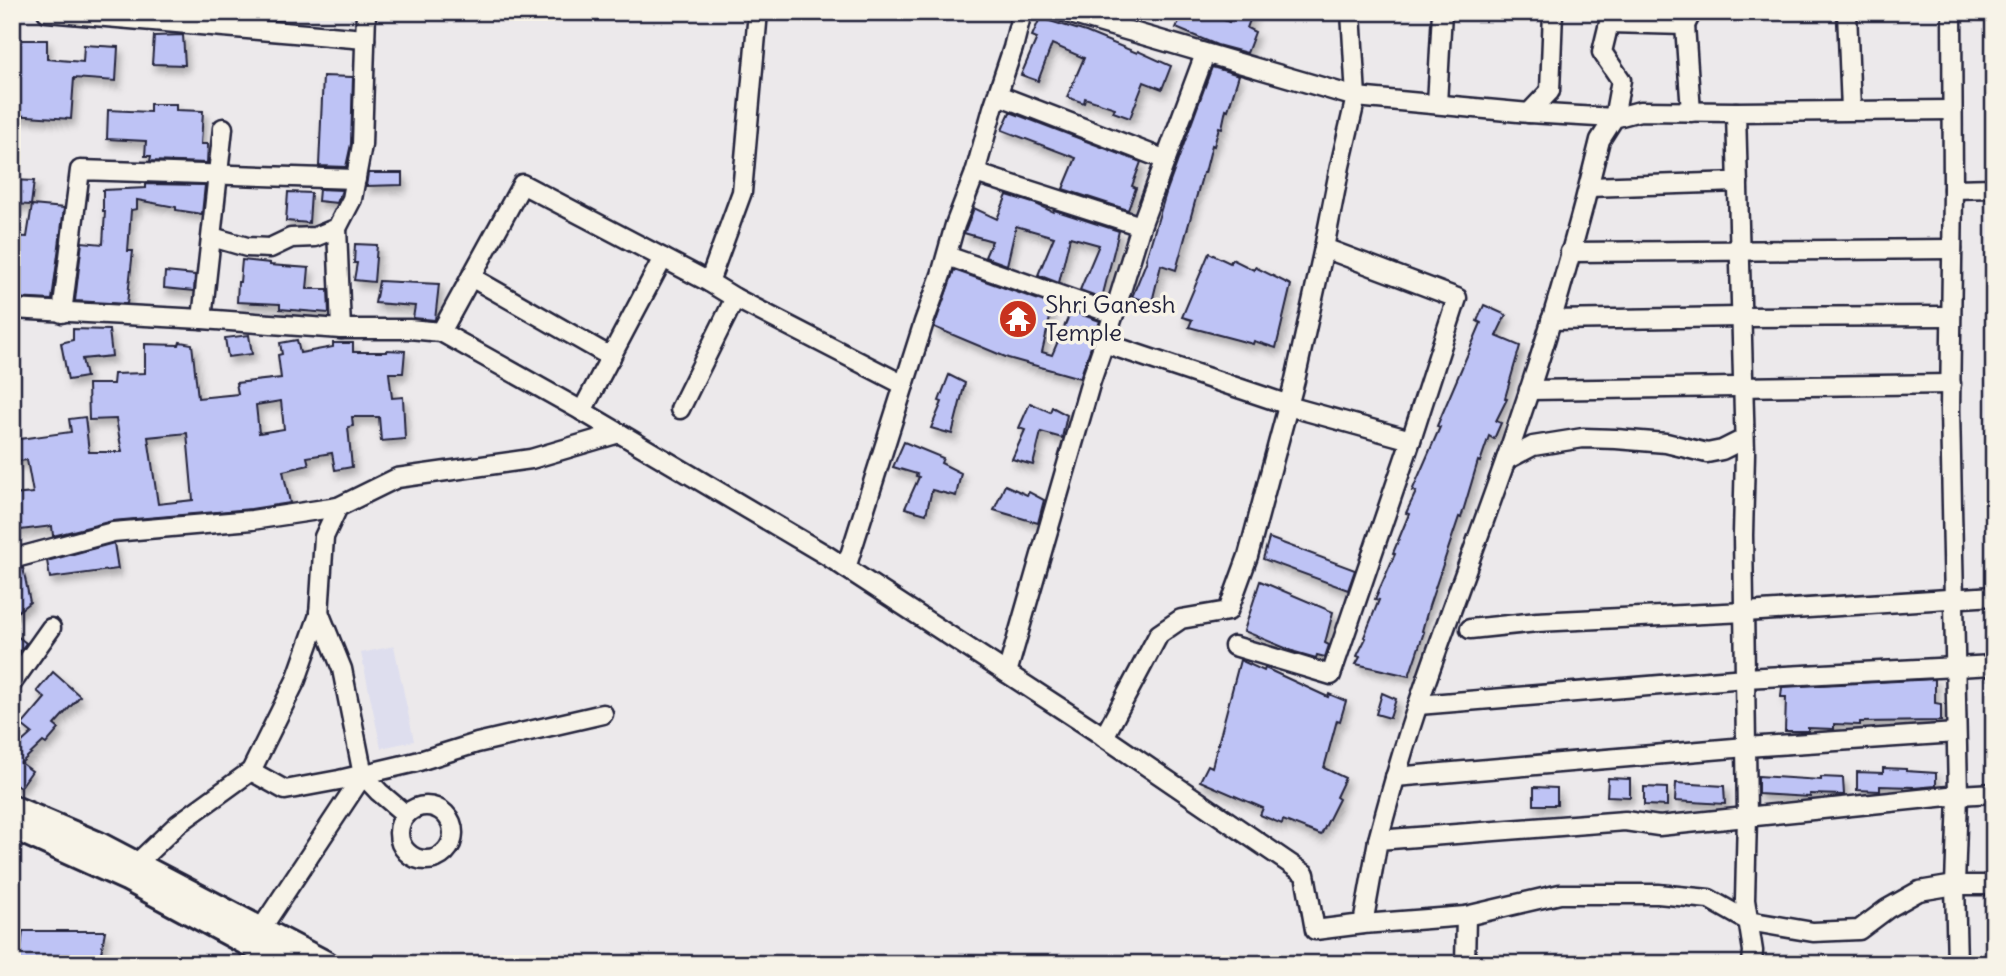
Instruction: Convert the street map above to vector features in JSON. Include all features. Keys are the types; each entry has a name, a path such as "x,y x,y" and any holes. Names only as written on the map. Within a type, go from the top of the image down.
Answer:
{"street":[{"path":"47,12 365,39"},
{"path":"341,329 337,228 352,199 362,145 366,12"},
{"path":"709,282 742,192 758,12"},
{"path":"846,568 955,225 975,173 1022,12"},
{"path":"1064,12 1356,97 1614,118 1640,111 1952,110"},
{"path":"1104,737 1159,634 1181,619 1228,611 1248,556 1288,406 1356,97 1351,12"},
{"path":"1437,104 1442,12"},
{"path":"1529,113 1550,91 1553,12"},
{"path":"1847,12 1851,110"},
{"path":"1952,12 1951,384 1958,795 1955,885 1957,964"},
{"path":"1363,924 1378,840 1395,777 1529,390 1589,187 1600,139 1614,118 1621,80 1602,52 1609,23 1689,18 1691,112"},
{"path":"1007,673 1091,381 1142,226 1205,54"},
{"path":"998,95 1166,160"},
{"path":"1736,112 1744,439 1747,816 1745,900 1753,951 1752,964"},
{"path":"202,319 223,128"},
{"path":"62,313 80,170 356,179"},
{"path":"975,173 1142,226"},
{"path":"1589,187 1738,182"},
{"path":"441,332 522,184 904,385"},
{"path":"1953,188 1994,188"},
{"path":"212,237 247,247 270,248 291,238 315,237 337,228"},
{"path":"1234,646 1331,675 1457,298 1324,248"},
{"path":"1570,252 1952,249"},
{"path":"947,256 1114,314"},
{"path":"582,411 663,258"},
{"path":"471,276 611,357"},
{"path":"680,408 735,298"},
{"path":"12,309 341,329 441,332 582,411 846,568 1104,737 1305,874 1315,930 1466,916 1560,894 1658,894 1709,900 1748,922 1813,932 1859,930 1887,909 1919,891 1955,885 1994,885"},
{"path":"1551,320 1951,316"},
{"path":"1104,343 1288,406 1411,440"},
{"path":"1529,390 1951,384"},
{"path":"12,559 113,532 253,520 338,507 397,478 531,459 619,433"},
{"path":"1506,460 1533,446 1583,438 1666,443 1707,453 1723,450 1744,439"},
{"path":"131,871 178,824 251,771 296,680 319,612 324,537 338,507"},
{"path":"1470,629 1537,622 1994,596"},
{"path":"319,612 342,669 363,775 406,815"},
{"path":"12,683 51,628"},
{"path":"1418,705 1745,678 1994,666"},
{"path":"251,771 285,790 363,775 477,743 603,714"},
{"path":"1395,777 1746,747 1956,733"},
{"path":"261,929 363,775"},
{"path":"1378,840 1625,821 1659,826 1994,793"},
{"path":"12,808 70,832 287,964"},
{"path":"12,827 131,871 261,929 326,964"},
{"path":"1465,964 1466,916"}],"shaded area":[{"path":"394,646 414,741 381,748 361,653"}],"building":[{"path":"1183,12 1205,12 1229,22 1234,12 1253,12 1247,28 1255,32 1247,53 1217,45 1176,28"},
{"path":"1040,18 1086,32 1137,53 1138,51 1171,66 1162,89 1144,82 1130,118 1113,112 1115,108 1085,98 1084,103 1067,97 1084,58 1052,44 1038,81 1021,75 1037,38 1032,36"},
{"path":"183,35 185,65 152,64 154,36"},
{"path":"19,40 47,40 47,59 83,62 84,45 118,47 116,81 74,78 71,119 13,115"},
{"path":"1212,67 1239,75 1222,128 1219,127 1214,146 1212,145 1176,270 1161,265 1152,302 1132,297 1147,260 1166,193"},
{"path":"323,76 353,77 351,144 346,167 319,166"},
{"path":"150,104 176,104 176,110 203,111 201,144 208,144 207,163 150,161 151,156 145,156 146,141 107,139 108,110 150,112"},
{"path":"1010,112 1141,162 1132,186 1136,188 1128,210 1063,189 1076,158 1002,130"},
{"path":"368,173 402,173 402,185 366,186"},
{"path":"12,180 34,181 31,205 12,204"},
{"path":"146,184 205,185 202,214 137,200 137,209 131,210 128,251 133,251 127,304 75,301 82,242 103,244 103,190 146,188"},
{"path":"319,189 342,190 337,203 318,201"},
{"path":"288,192 311,193 309,223 286,221"},
{"path":"1007,195 1053,212 1054,210 1119,231 1102,298 1080,290 1099,245 1070,237 1059,283 1038,275 1054,237 1016,226 1007,265 985,257 992,241 964,233 974,208 997,219"},
{"path":"32,205 64,208 52,300 12,298 12,236 27,237"},
{"path":"355,244 377,245 374,282 354,280 357,263 354,263"},
{"path":"1209,253 1230,263 1232,259 1254,270 1255,267 1291,285 1276,348 1189,327 1192,320 1182,317"},
{"path":"242,260 309,268 307,289 328,289 329,313 280,309 280,304 237,302"},
{"name":"Shri Ganesh Temple","path":"954,270 1053,305 1042,352 1052,355 1071,311 1100,321 1080,378 1008,358 934,327"},
{"path":"165,272 195,275 194,291 164,288"},
{"path":"379,281 439,284 435,320 413,318 415,306 375,303"},
{"path":"1484,305 1506,315 1496,336 1520,346 1505,398 1507,399 1496,421 1501,423 1494,439 1489,436 1480,462 1478,461 1461,518 1459,517 1429,606 1422,631 1424,632 1409,676 1356,664 1379,600 1375,599 1409,514 1406,513 1416,492 1412,491 1481,323 1477,321"},
{"path":"73,329 109,330 112,356 82,359 86,377 68,380 61,343 73,340"},
{"path":"249,335 252,354 228,357 225,338"},
{"path":"297,340 300,353 333,347 333,343 353,343 353,352 405,351 403,373 389,373 392,398 403,397 405,439 381,441 379,417 352,417 353,426 348,427 352,467 335,470 332,453 307,457 309,465 283,471 290,503 112,521 53,536 52,526 12,531 12,495 33,493 27,460 12,462 12,440 71,432 69,419 85,417 89,452 122,452 116,419 89,420 88,384 113,384 114,374 145,373 145,344 192,344 198,398 238,394 236,383 281,378 278,355 282,354 280,343","holes":["281,401 284,429 259,433 256,405","187,433 193,500 158,504 148,437"]},
{"path":"949,375 965,383 952,434 931,428"},
{"path":"1030,403 1050,412 1052,407 1067,415 1062,438 1041,432 1033,465 1012,459 1025,430 1019,428"},
{"path":"904,442 943,458 941,463 961,473 956,496 932,490 926,514 905,508 919,477 893,467"},
{"path":"1005,485 1044,500 1038,523 994,510"},
{"path":"1269,538 1355,570 1348,590 1263,559"},
{"path":"114,543 118,569 50,578 47,561"},
{"path":"23,568 30,602 12,616 12,570"},
{"path":"1260,581 1333,612 1325,643 1329,645 1325,657 1317,655 1316,658 1295,652 1244,631"},
{"path":"12,632 26,643 15,658 12,656"},
{"path":"1240,660 1264,671 1265,668 1328,697 1329,694 1346,701 1340,721 1337,720 1324,768 1345,778 1336,797 1339,799 1321,835 1283,820 1282,824 1260,815 1263,808 1200,781 1208,765 1212,767"},
{"path":"53,672 80,696 54,725 59,729 46,744 43,742 21,763 32,771 20,788 12,782 12,751 32,733 22,725 45,698 37,691"},
{"path":"1935,679 1935,703 1941,704 1941,721 1860,722 1860,725 1834,724 1834,729 1785,731 1786,697 1781,697 1782,687"},
{"path":"1382,693 1396,699 1390,718 1376,714"},
{"path":"1883,768 1936,773 1936,786 1880,786 1880,791 1857,790 1857,772 1883,773"},
{"path":"1758,776 1821,780 1821,777 1843,778 1844,795 1810,794 1810,797 1758,794"},
{"path":"1608,778 1630,779 1630,797 1607,796"},
{"path":"1676,783 1724,786 1725,804 1675,801"},
{"path":"1534,787 1557,788 1557,805 1534,805"},
{"path":"1644,787 1667,788 1667,806 1644,805"},
{"path":"23,931 105,931 99,964 19,964"}],"place":[{"name":"Shri Ganesh Temple","path":"1018,319"}]}
